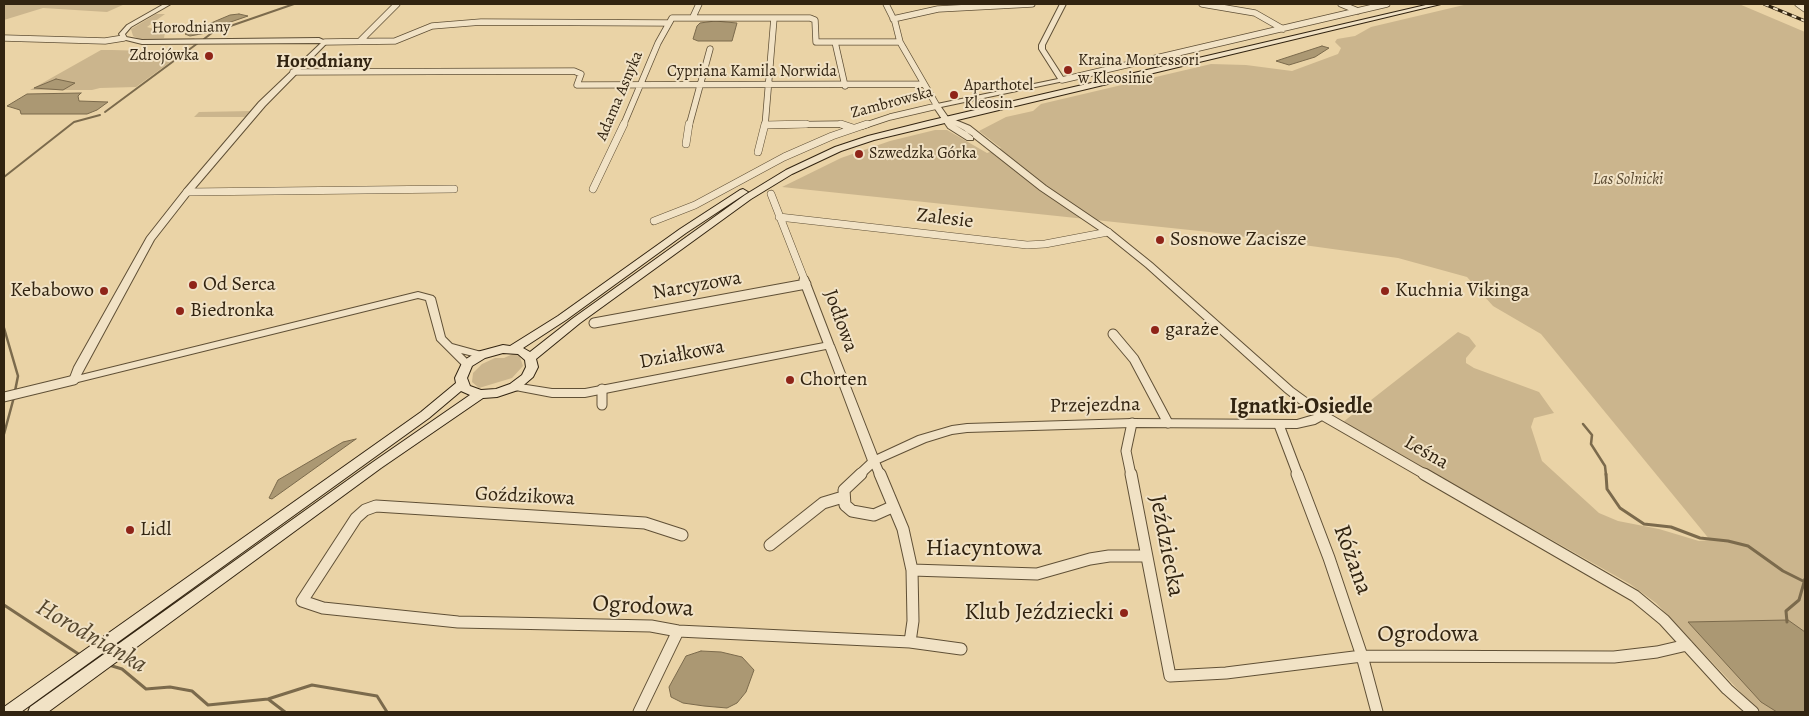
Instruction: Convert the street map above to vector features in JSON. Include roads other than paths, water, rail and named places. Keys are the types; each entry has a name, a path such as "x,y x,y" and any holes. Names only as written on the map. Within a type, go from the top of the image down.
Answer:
{"main road":[{"name":"Zambrowska","path":"530,358 591,310 805,164 846,146 945,116 1416,4"},
{"name":"Zambrowska","path":"513,349 562,318 676,236 756,183 792,163 837,143 884,128 945,116 1438,4"},
{"path":"513,349 526,354 530,358 532,367 527,377 514,387 497,393 480,394 472,392 462,384 460,378 467,364 481,355 492,351 513,349"},
{"path":"9,712 425,415 462,384"},
{"path":"36,712 423,432 480,394"}],"street":[{"name":"Horodniany","path":"168,4 129,26 122,34 124,38 142,42 322,41"},
{"path":"360,41 397,4"},
{"path":"693,18 699,4"},
{"path":"886,4 900,42 937,106"},
{"path":"893,19 938,9 1032,4"},
{"path":"1062,80 1042,49 1042,45 1063,4"},
{"path":"1202,4 1255,13 1283,29"},
{"path":"1248,4 1255,13"},
{"path":"1341,4 1358,11"},
{"name":"Zambrowska","path":"654,221 695,205 805,147 853,128 937,106 1062,80 1386,4"},
{"path":"1798,4 1805,9"},
{"path":"74,380 78,369 148,244 187,192 262,104 322,41 395,40 432,26 481,22 668,23 672,18 810,18 815,20 816,42 900,42"},
{"path":"758,152 764,125 774,18"},
{"name":"Adama Asnyka","path":"592,189 619,136 668,23"},
{"path":"4,38 105,41 124,38"},
{"path":"835,42 845,86"},
{"path":"686,144 689,123 710,49"},
{"name":"Cypriana Kamila Norwida","path":"293,72 574,71 581,74 577,85 845,86 924,84"},
{"name":"Leśna","path":"937,106 955,129 989,147 1108,232 1171,282 1289,390 1322,415 1618,584 1650,607 1727,689 1753,712"},
{"path":"764,125 840,124 853,128"},
{"path":"187,192 454,189"},
{"name":"Jodłowa","path":"769,189 902,529 912,570"},
{"name":"Zalesie","path":"779,216 1027,245 1045,244 1108,232"},
{"name":"Narcyzowa","path":"594,323 806,284"},
{"path":"4,397 418,295 430,298 440,338 467,364"},
{"path":"1114,334 1134,359 1168,423"},
{"name":"Działkowa","path":"514,387 567,394 602,389 829,345"},
{"path":"448,346 481,355"},
{"path":"527,377 542,392"},
{"path":"602,389 602,405"},
{"name":"Przejezdna","path":"874,460 922,439 952,430 991,427 1168,423 1278,425 1307,423 1322,415"},
{"name":"Jeździecka","path":"1132,424 1126,451 1145,556 1170,676"},
{"name":"Różana","path":"1278,425 1329,558 1362,656 1377,712"},
{"path":"874,460 844,490 845,505 852,511 874,515 892,507"},
{"path":"770,544 824,503 843,497"},
{"name":"Goździkowa","path":"364,510 376,506 645,523 682,535"},
{"name":"Ogrodowa","path":"364,510 356,518 302,601 323,608 458,622 651,626 678,631 910,642 961,649"},
{"name":"Hiacyntowa","path":"912,570 1036,574 1090,559 1109,556 1145,556"},
{"path":"910,642 913,621 912,570"},
{"path":"640,712 678,631"},
{"name":"Ogrodowa","path":"1170,676 1226,673 1362,656 1614,657 1657,652 1687,645"}],"waterway":[{"name":"Horodnianka","path":"204,39 213,32 294,4"},
{"name":"Horodnianka","path":"105,112 198,43"},
{"name":"Horodnianka","path":"4,177 74,122 100,115"},
{"name":"Horodnianka","path":"4,328 18,376 15,391"},
{"name":"Horodnianka","path":"4,434 14,397"},
{"path":"1583,424 1592,435 1591,444 1605,466 1606,475"},
{"path":"1606,474 1607,489 1620,508 1644,524 1671,527 1700,538 1728,541 1748,546 1783,571 1803,581"},
{"path":"1787,622 1786,611 1799,600 1805,579"},
{"name":"Horodnianka","path":"4,605 80,655"},
{"name":"Horodnianka","path":"109,665 122,669 146,689 170,687 192,691 208,705 268,699"},
{"name":"Horodnianka","path":"268,699 312,685 377,696 387,712"},
{"path":"268,699 285,712"}],"railway":[{"path":"1764,4 1805,21"}],"place":[{"name":"Zdrojówka","path":"209,56"},
{"name":"Kraina Montessori w Kleosinie","path":"1068,70"},
{"name":"Aparthotel Kleosin","path":"954,95"},
{"name":"Szwedzka Górka","path":"859,154"},
{"name":"Sosnowe Zacisze","path":"1160,240"},
{"name":"Od Serca","path":"193,285"},
{"name":"Kebabowo","path":"104,291"},
{"name":"Kuchnia Vikinga","path":"1385,291"},
{"name":"Biedronka","path":"180,311"},
{"name":"garaże","path":"1155,330"},
{"name":"Chorten","path":"790,380"},
{"name":"Lidl","path":"130,530"},
{"name":"Klub Jeździecki","path":"1124,613"}],"district":[{"name":"Horodniany","path":"324,62"},
{"name":"Ignatki-Osiedle","path":"1301,408"}],"park label":[{"name":"Las Solnicki","path":"1628,180"}]}
